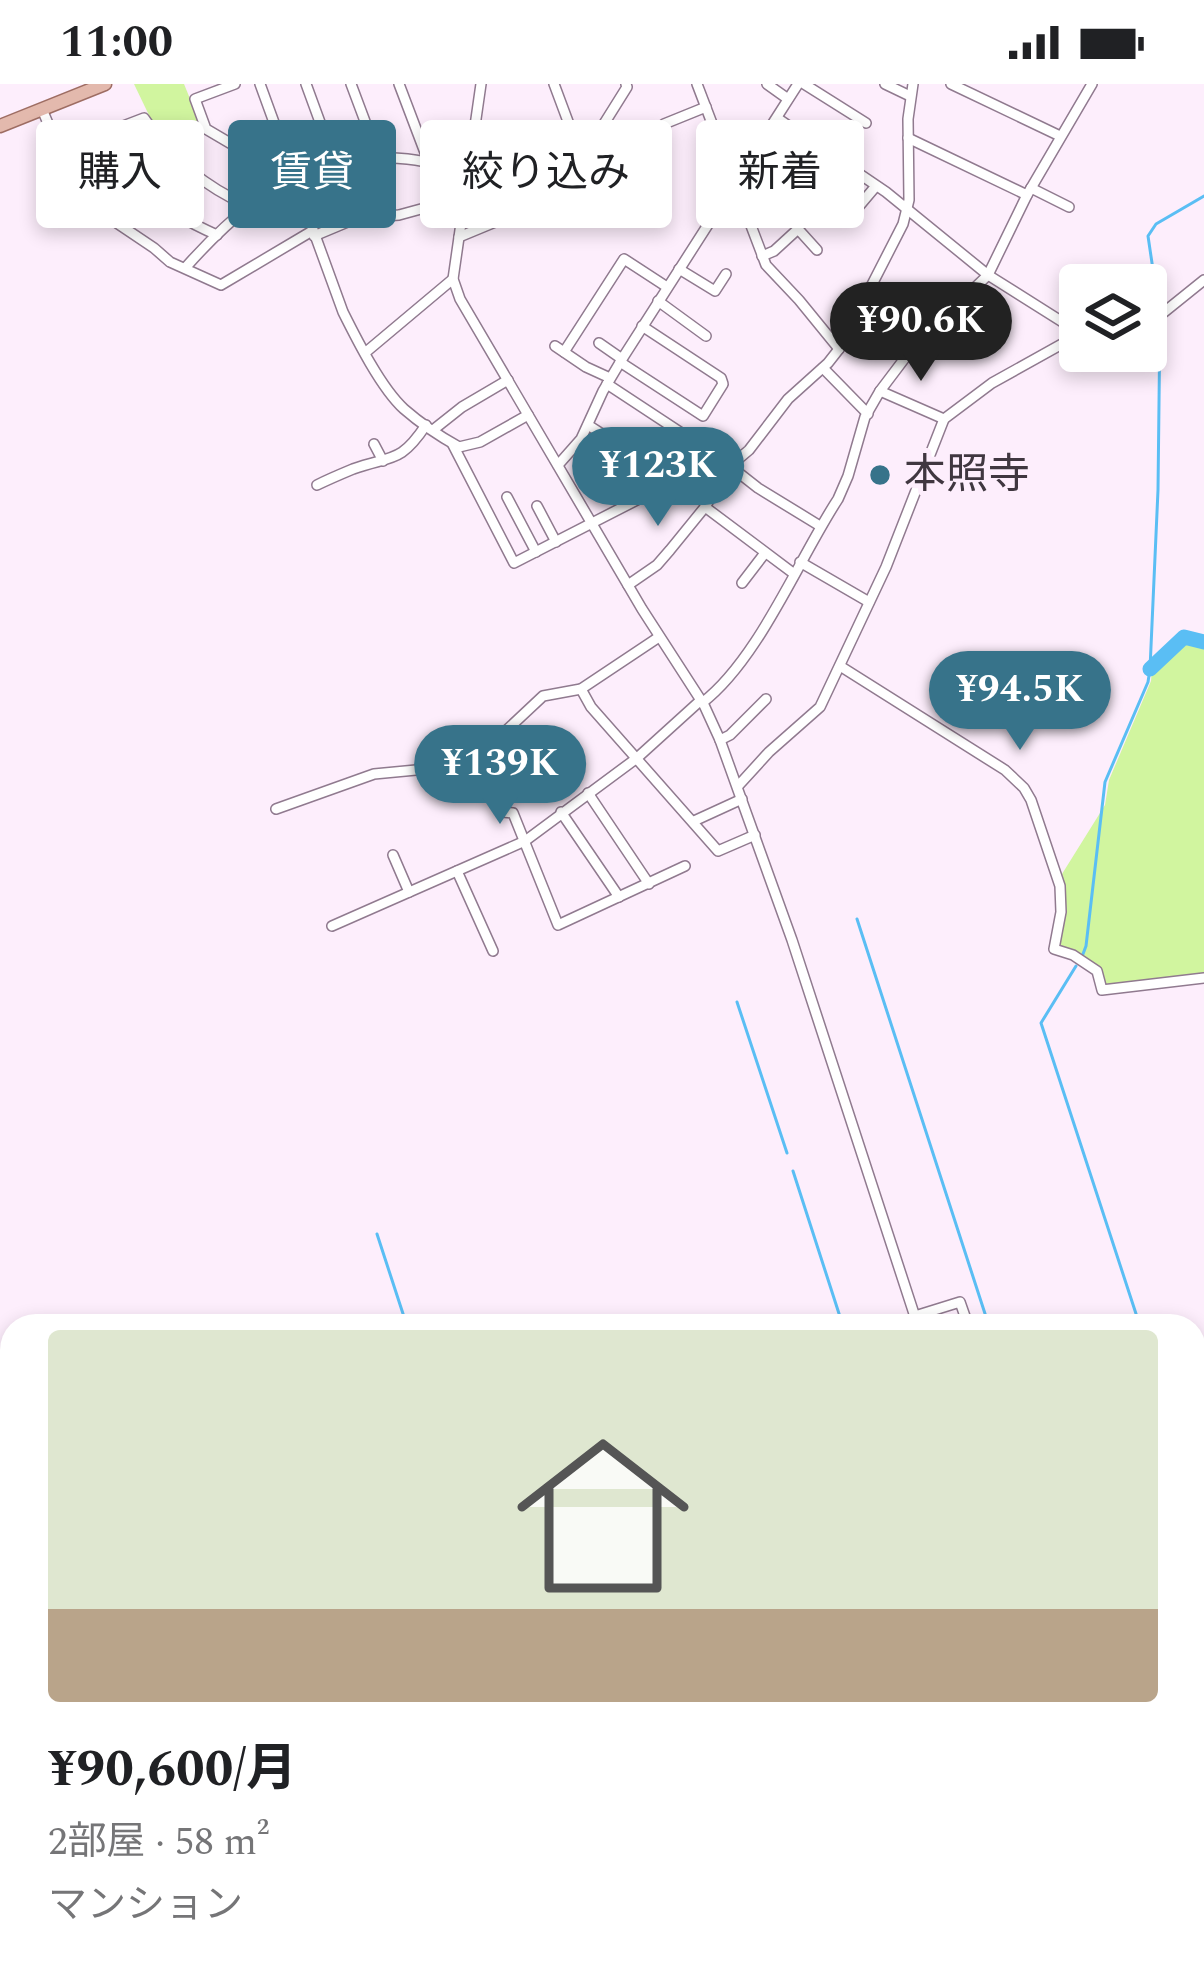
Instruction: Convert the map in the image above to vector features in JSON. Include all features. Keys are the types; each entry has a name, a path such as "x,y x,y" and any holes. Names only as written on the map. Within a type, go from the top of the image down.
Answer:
{"main road":[{"path":"0,126 105,84"}],"street":[{"path":"228,141 206,129 195,99 235,84"},
{"path":"260,84 273,120"},
{"path":"306,84 319,120"},
{"path":"351,84 364,120"},
{"path":"396,157 429,164 399,84"},
{"path":"476,120 481,84"},
{"path":"554,84 583,161 626,84"},
{"path":"697,84 711,120"},
{"path":"767,84 788,99"},
{"path":"866,123 801,84 776,118 876,186 988,275 1059,320"},
{"path":"628,584 657,565 705,507 729,468 839,349 903,224 909,200 911,90 885,84"},
{"path":"951,84 1060,136"},
{"path":"332,926 525,841 714,694 745,655 848,476 880,391 914,346 988,275 1029,191 1092,84"},
{"path":"672,121 706,107"},
{"path":"43,109 47,120"},
{"path":"908,138 1069,207"},
{"path":"864,200 876,186"},
{"path":"124,228 170,262 220,285 313,233 357,218 420,209"},
{"path":"186,267 228,226"},
{"path":"201,228 217,236"},
{"path":"311,228 358,343 397,402 453,444 468,447 528,415"},
{"path":"460,228 453,279 460,299 720,740 914,1314"},
{"path":"459,237 481,228"},
{"path":"558,465 577,444 621,360 706,228"},
{"path":"752,228 770,273 800,300 839,349"},
{"path":"763,256 797,229 817,250"},
{"path":"667,287 623,260 560,349 689,438 711,462 729,468 820,526"},
{"path":"679,269 715,291 726,274"},
{"path":"366,352 453,279"},
{"path":"1167,305 1204,280"},
{"path":"658,302 706,336"},
{"path":"599,344 704,416 723,383 721,378 642,326"},
{"path":"738,786 820,706 909,511 944,419 992,382 1059,345"},
{"path":"823,368 868,414"},
{"path":"317,484 390,460 430,427 508,380"},
{"path":"880,391 944,419"},
{"path":"588,425 675,482"},
{"path":"374,444 382,461"},
{"path":"453,444 514,563 711,462"},
{"path":"506,497 536,552"},
{"path":"537,506 556,542"},
{"path":"705,507 794,573"},
{"path":"742,583 765,553"},
{"path":"800,562 869,602"},
{"path":"276,809 374,774 437,768 479,756 544,696 581,689 659,637"},
{"path":"840,666 1005,770 1024,788 1060,886 1054,949 1097,971 1102,991 1204,978"},
{"path":"581,689 591,707 718,850 755,835"},
{"path":"720,740 766,699"},
{"path":"479,756 502,812 513,814 557,926 685,866"},
{"path":"588,794 649,884"},
{"path":"694,821 742,799"},
{"path":"561,812 619,897"},
{"path":"393,855 409,892"},
{"path":"457,871 493,951"},
{"path":"932,1314 960,1302 964,1314"}],"green space":[{"path":"134,84 184,84 199,120 151,120"},
{"path":"1185,640 1204,644 1204,976 1105,988 1098,967 1059,944 1066,896 1062,874 1105,805 1109,780 1152,669"}],"waterway":[{"path":"1083,954 1105,782 1150,669 1160,317 1148,236 1156,224 1204,196"},
{"path":"1150,669 1184,637 1204,642"},
{"path":"857,919 985,1314"},
{"path":"1076,966 1041,1023 1136,1314"},
{"path":"737,1002 787,1153"},
{"path":"793,1171 839,1314"},
{"path":"377,1234 403,1314"}],"place":[{"name":"本照寺","path":"880,475"}]}
